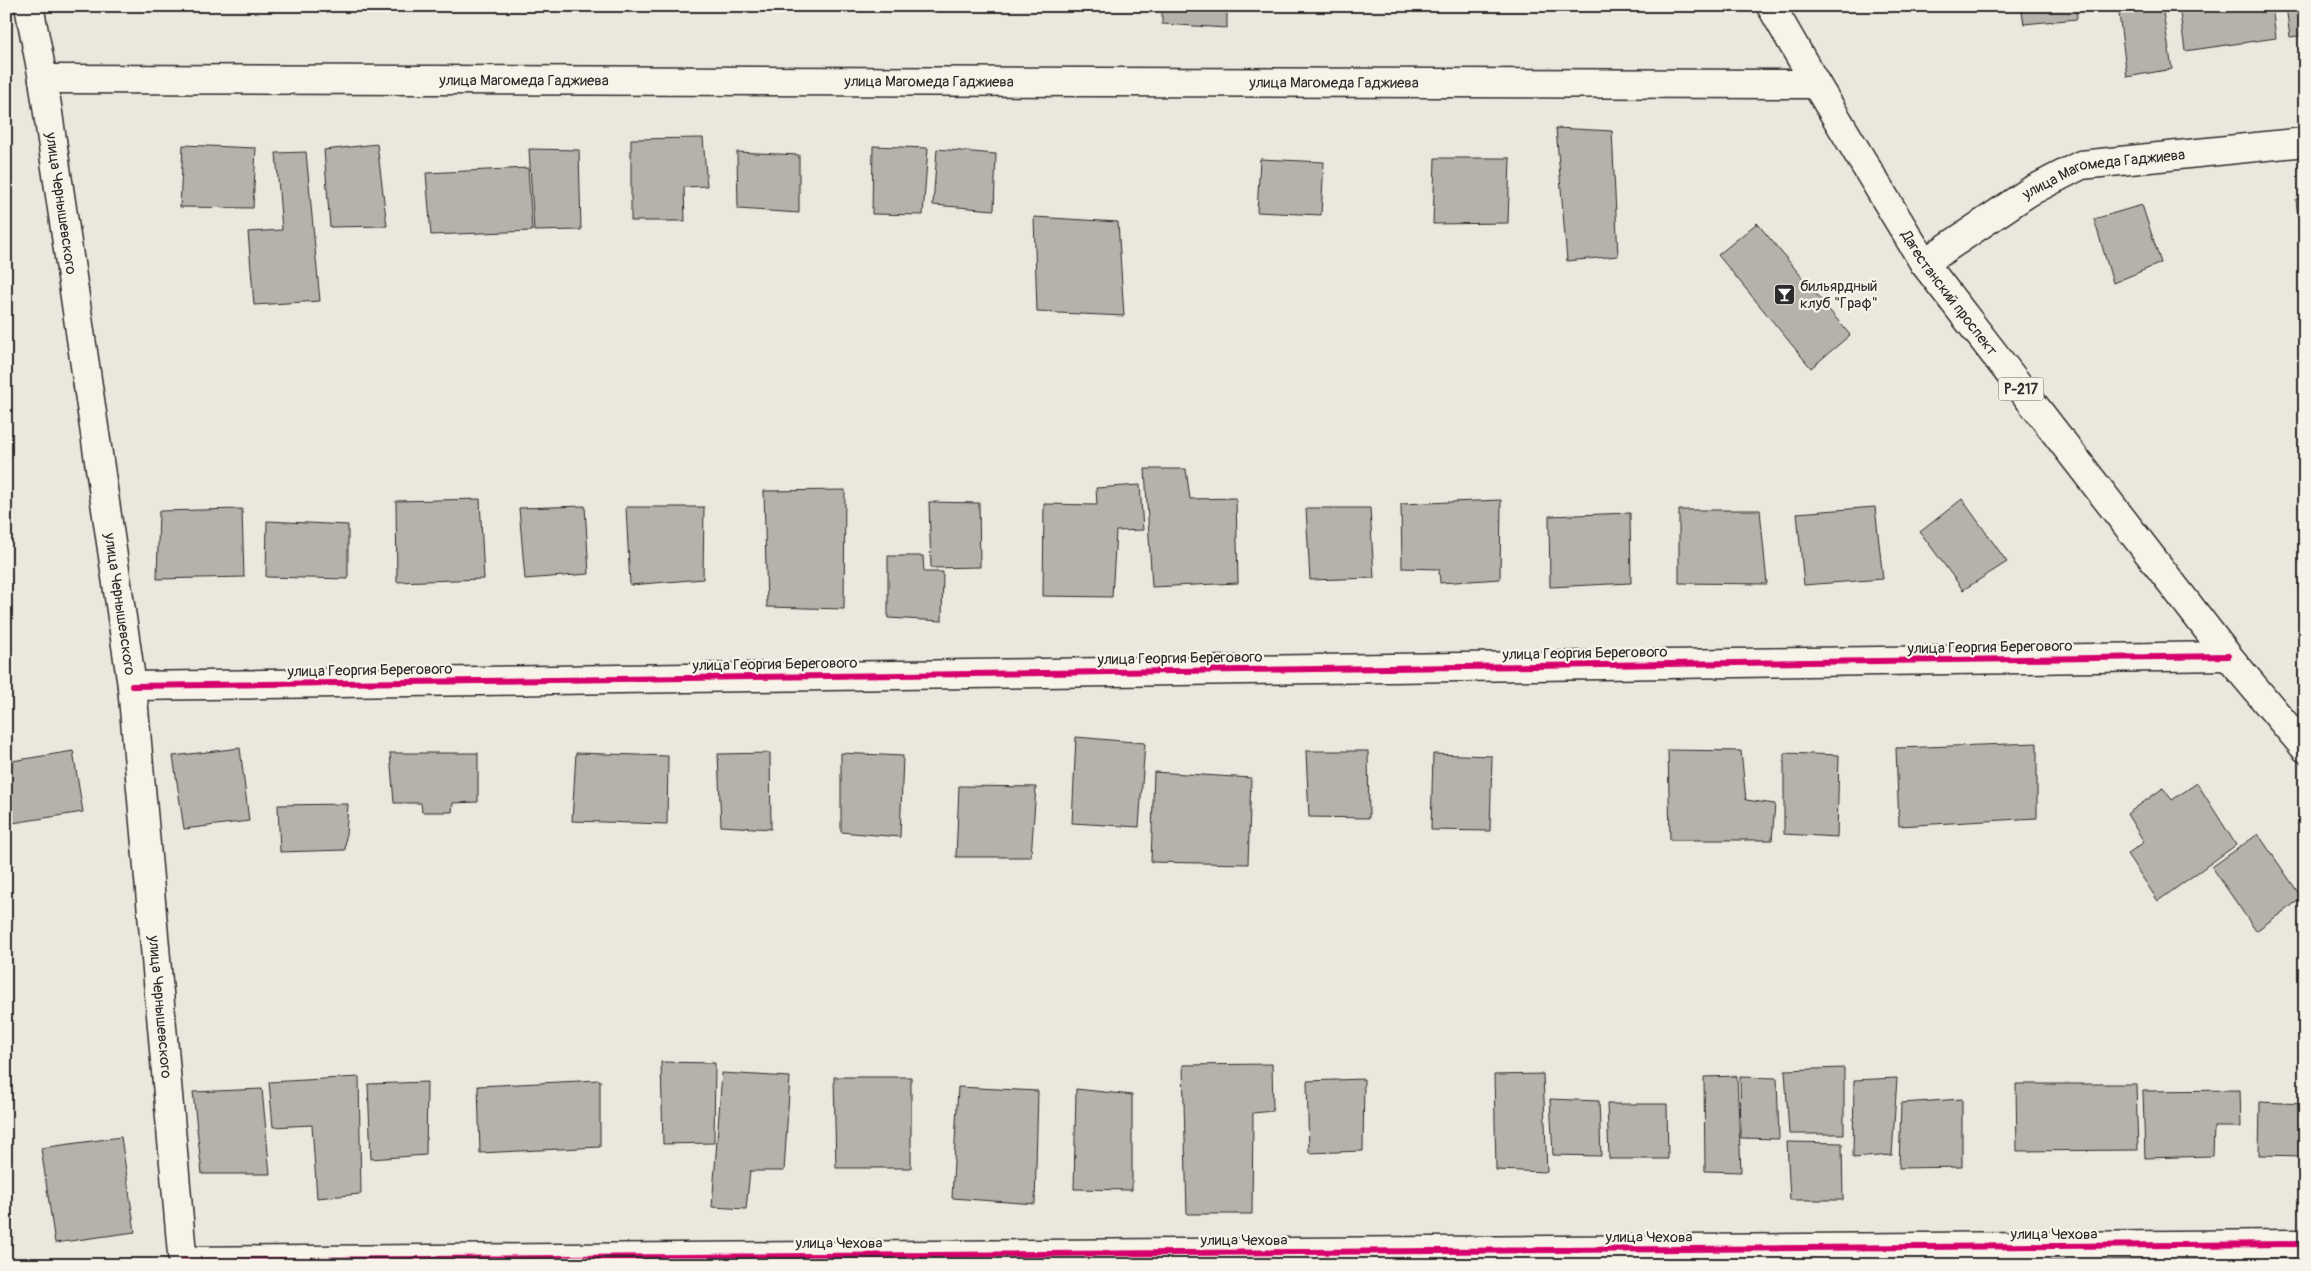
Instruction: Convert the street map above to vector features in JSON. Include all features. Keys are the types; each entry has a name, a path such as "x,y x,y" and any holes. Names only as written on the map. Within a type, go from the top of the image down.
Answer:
{"main road":[{"name":"улица Чернышевского","path":"29,6 43,79 132,686 183,1263"},
{"name":"Дагестанский проспект","path":"1771,6 1924,263 2228,656 2305,748"},
{"name":"улица Магомеда Гаджиева","path":"43,79 1816,84"},
{"name":"улица Магомеда Гаджиева","path":"1924,263 2029,192 2081,165 2305,142"},
{"name":"улица Георгия Берегового","path":"132,686 2228,656"},
{"name":"улица Чехова","path":"183,1263 2305,1244"}],"building":[{"path":"1162,6 1227,6 1227,28 1162,24"},
{"path":"2021,6 2076,6 2077,19 2024,24"},
{"path":"2118,6 2162,6 2172,69 2127,77"},
{"path":"2179,6 2272,6 2276,38 2185,51"},
{"path":"2286,6 2305,6 2305,35 2290,37"},
{"path":"1556,128 1612,131 1618,256 1567,261"},
{"path":"703,138 707,186 684,187 685,221 631,221 631,139"},
{"path":"377,144 387,226 330,227 324,150"},
{"path":"183,145 256,148 253,208 180,207"},
{"path":"873,146 928,148 923,215 872,214"},
{"path":"529,149 579,150 581,230 534,231"},
{"path":"937,149 996,154 994,210 933,205"},
{"path":"306,152 320,301 254,305 248,232 282,230 276,153"},
{"path":"737,152 799,155 799,213 738,209"},
{"path":"1435,158 1510,158 1508,223 1433,224"},
{"path":"1260,159 1324,162 1321,215 1257,212"},
{"path":"528,168 532,231 431,235 426,173"},
{"path":"2296,199 2305,199 2305,276"},
{"path":"2142,205 2161,263 2113,283 2094,219"},
{"path":"1034,217 1118,222 1124,316 1037,312"},
{"name":"бильярдный клуб \"Граф\"","path":"1757,223 1850,335 1811,368 1718,255"},
{"path":"1145,469 1186,469 1190,499 1236,498 1238,583 1152,587"},
{"path":"1140,485 1143,530 1116,531 1112,597 1043,596 1044,504 1097,505 1096,488"},
{"path":"845,490 844,609 767,607 764,491"},
{"path":"480,499 484,579 397,582 396,501"},
{"path":"1962,499 2007,562 1963,590 1920,532"},
{"path":"1501,500 1500,579 1440,583 1439,569 1402,568 1401,504"},
{"path":"929,502 979,503 980,567 931,568"},
{"path":"585,506 589,574 525,579 519,508"},
{"path":"626,507 704,507 703,579 630,585"},
{"path":"1875,507 1883,579 1804,585 1797,513"},
{"path":"1306,508 1370,508 1374,578 1310,580"},
{"path":"242,509 244,577 157,579 159,511"},
{"path":"1679,510 1760,510 1767,584 1679,583"},
{"path":"1630,513 1631,583 1550,587 1549,516"},
{"path":"267,521 348,525 348,579 266,577"},
{"path":"888,556 923,556 924,572 943,572 942,621 888,618"},
{"path":"1076,737 1145,743 1139,827 1072,823"},
{"path":"2037,743 2037,818 1899,826 1896,748"},
{"path":"240,748 249,821 184,829 173,756"},
{"path":"1668,750 1741,751 1746,800 1775,804 1772,840 1670,840"},
{"path":"73,751 83,812 6,824 6,762"},
{"path":"1306,751 1368,751 1369,818 1309,817"},
{"path":"390,753 478,753 478,802 453,803 452,812 422,812 421,803 394,803"},
{"path":"576,753 668,756 667,824 572,821"},
{"path":"770,753 771,829 721,826 718,754"},
{"path":"841,753 903,756 900,837 841,832"},
{"path":"1784,753 1839,755 1837,837 1784,834"},
{"path":"1433,754 1492,756 1490,831 1431,830"},
{"path":"1154,772 1251,778 1248,864 1151,862"},
{"path":"2197,783 2236,845 2158,901 2127,854 2144,842 2127,814 2163,788 2172,800"},
{"path":"959,786 1036,787 1031,857 956,857"},
{"path":"348,804 345,850 280,852 278,805"},
{"path":"2258,834 2302,898 2256,931 2212,867"},
{"path":"661,1062 715,1063 714,1143 663,1144"},
{"path":"1272,1064 1273,1111 1253,1113 1252,1214 1187,1214 1183,1065"},
{"path":"1844,1068 1844,1134 1789,1134 1785,1070"},
{"path":"722,1073 790,1077 784,1171 750,1171 746,1209 712,1207"},
{"path":"1543,1074 1547,1172 1496,1170 1494,1075"},
{"path":"1737,1076 1741,1172 1705,1171 1704,1077"},
{"path":"359,1077 361,1194 317,1198 312,1125 273,1127 269,1082"},
{"path":"834,1077 911,1077 911,1168 836,1168"},
{"path":"1740,1077 1777,1078 1779,1139 1741,1138"},
{"path":"1897,1078 1892,1155 1853,1158 1854,1080"},
{"path":"1364,1079 1363,1151 1309,1153 1307,1081"},
{"path":"600,1080 600,1147 480,1153 478,1086"},
{"path":"427,1082 426,1155 371,1159 368,1084"},
{"path":"2016,1084 2136,1084 2138,1150 2017,1151"},
{"path":"958,1087 1038,1091 1035,1204 952,1198"},
{"path":"262,1089 270,1174 202,1174 193,1092"},
{"path":"1076,1089 1132,1095 1132,1190 1074,1189"},
{"path":"2240,1090 2241,1127 2214,1127 2213,1156 2145,1158 2143,1091"},
{"path":"1550,1099 1599,1101 1601,1156 1553,1155"},
{"path":"1962,1099 1962,1167 1899,1168 1901,1103"},
{"path":"2260,1102 2305,1104 2305,1156 2259,1155"},
{"path":"1607,1104 1667,1104 1668,1159 1609,1159"},
{"path":"121,1137 135,1232 55,1243 41,1148"},
{"path":"1787,1142 1842,1143 1843,1200 1790,1200"}],"cycle path":[{"path":"132,686 2228,656"},
{"path":"183,1261 2305,1244"}],"place":[{"name":"бильярдный клуб \"Граф\"","path":"1784,295"}]}
